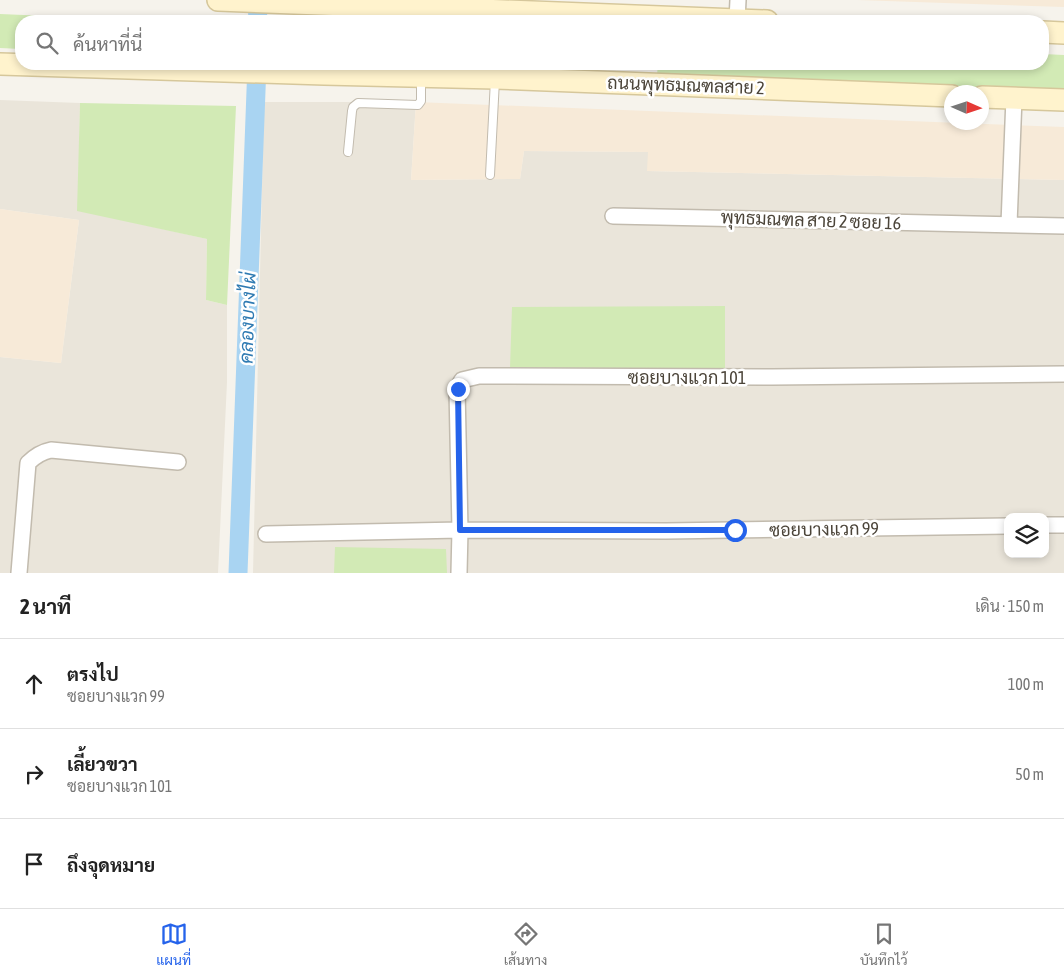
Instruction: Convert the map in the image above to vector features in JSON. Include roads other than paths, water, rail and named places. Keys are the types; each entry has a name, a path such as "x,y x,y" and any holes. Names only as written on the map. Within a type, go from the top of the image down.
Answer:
{"main road":[{"path":"218,0 561,15"},
{"path":"691,15 737,10 751,15"},
{"path":"1049,32 1064,33"},
{"name":"ถนนพุทธมณฑลสาย 2","path":"0,64 15,64"},
{"name":"ถนนพุทธมณฑลสาย 2","path":"186,70 495,78 651,74 944,95"},
{"path":"989,97 1064,100"}],"street":[{"path":"1010,224 1014,98"},
{"name":"พุทธมณฑล สาย 2 ซอย 16","path":"613,216 1064,226"},
{"name":"ซอยบางแวก 101","path":"460,530 458,389 462,380 479,376 772,377 1064,374"},
{"path":"18,573 28,463 36,456 51,450 178,462"},
{"path":"1049,525 1064,525"},
{"name":"ซอยบางแวก 99","path":"266,534 460,530 666,531 1004,526"},
{"path":"459,573 460,530"}],"lane":[{"path":"348,152 352,111 355,104 418,105 421,101 422,76"},
{"path":"490,175 495,78"}],"waterway":[{"name":"คลองบางไผ่","path":"257,0 258,15"},
{"name":"คลองบางไผ่","path":"238,573 257,70"}]}
